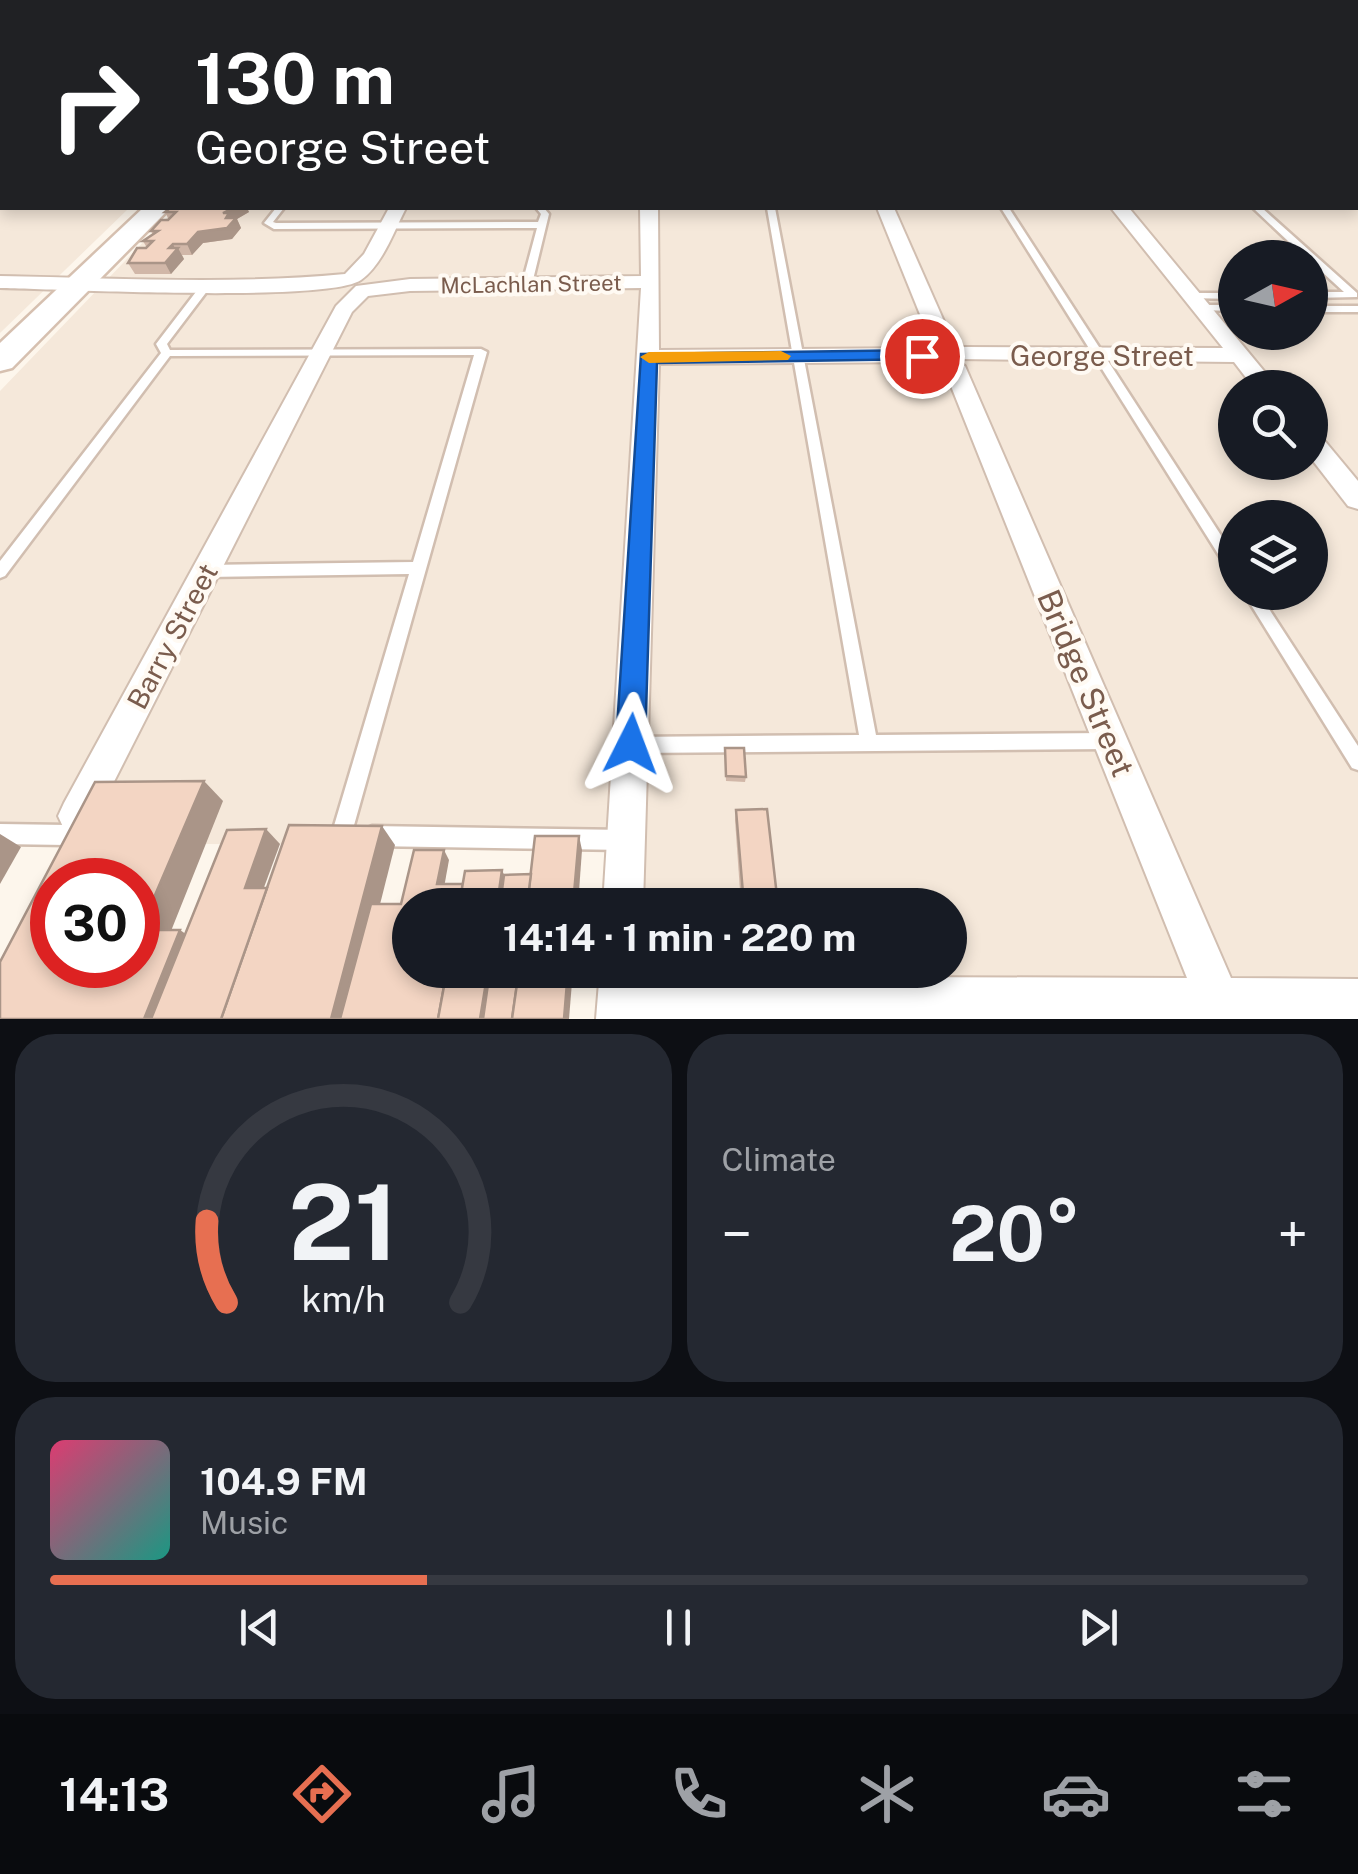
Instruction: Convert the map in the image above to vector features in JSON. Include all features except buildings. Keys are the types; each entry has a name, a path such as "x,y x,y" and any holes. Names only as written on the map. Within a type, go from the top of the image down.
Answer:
{"main road":[{"path":"0,360 146,210"},
{"path":"74,284 156,210"}],"street":[{"path":"625,888 651,282 650,210"},
{"name":"Bridge Street","path":"886,210 1218,1000"},
{"path":"1122,210 1253,370"},
{"name":"Barry Street","path":"55,858 393,216"},
{"name":"McLachlan Street","path":"0,282 355,287 651,282"},
{"name":"George Street","path":"648,358 1240,354"},
{"path":"1328,462 1358,498"},
{"path":"619,996 1358,1001"}],"lane":[{"path":"278,210 268,223 274,226 393,216 542,225"},
{"path":"527,284 542,225 542,210"},
{"path":"771,210 869,742"},
{"path":"1005,210 1218,542"},
{"path":"1259,210 1292,240"},
{"path":"1328,273 1353,296 1328,296"},
{"path":"167,353 161,344 206,286"},
{"path":"1197,302 1218,299"},
{"path":"1197,302 1218,305"},
{"path":"1328,309 1358,309"},
{"path":"167,353 481,352 418,568 331,836 626,840"},
{"path":"0,572 167,353"},
{"path":"206,571 418,568"},
{"path":"1261,610 1358,762"},
{"path":"631,744 1110,741"},
{"path":"0,834 68,835"}],"shaded area":[{"path":"0,210 127,210 0,333"},
{"path":"174,210 1358,210 1358,1019 608,1019 609,988 967,988 967,888 611,888 611,846 0,843 0,391"}],"slow traffic":[{"path":"649,357 781,356"}],"route":[{"path":"631,744 648,358 922,356"}]}
